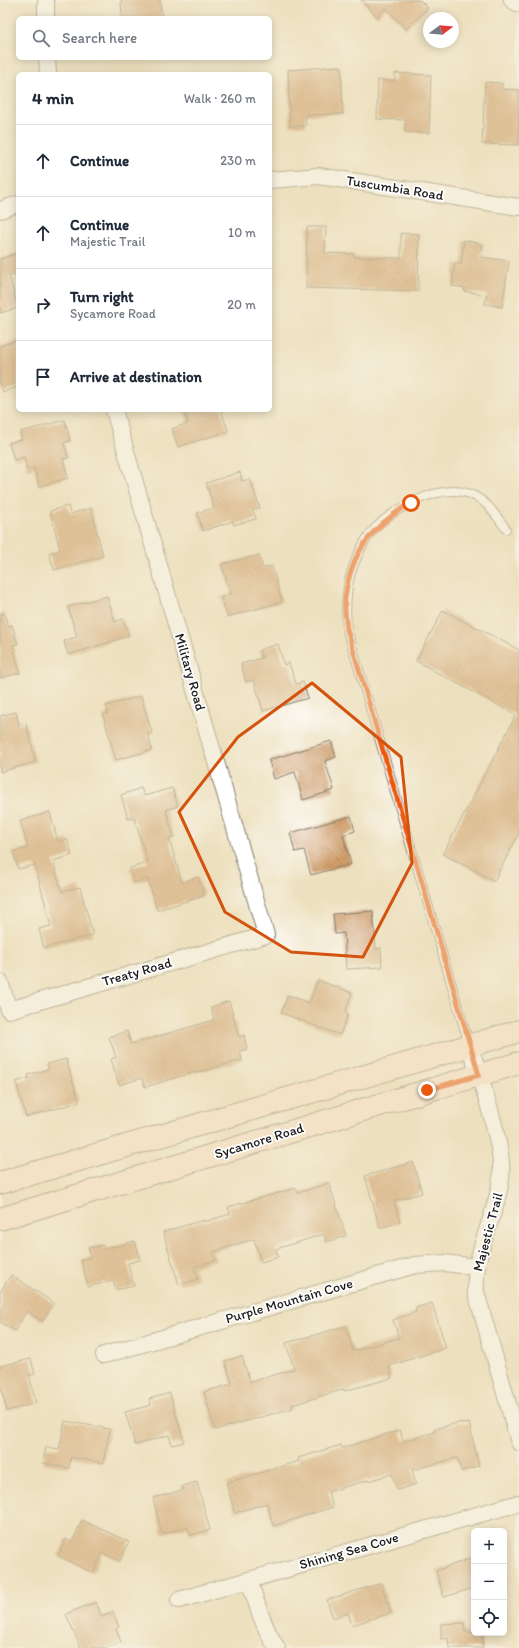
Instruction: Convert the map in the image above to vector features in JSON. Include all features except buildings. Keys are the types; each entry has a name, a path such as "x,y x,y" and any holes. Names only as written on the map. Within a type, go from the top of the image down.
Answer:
{"street":[{"path":"46,0 46,16"},
{"path":"512,0 519,4"},
{"path":"48,60 48,72"},
{"name":"Tuscumbia Road","path":"272,180 319,176 519,207"},
{"path":"0,210 16,205"},
{"name":"Military Road","path":"115,412 266,934"},
{"name":"Treaty Road","path":"0,982 9,1010 266,934"},
{"path":"0,1182 519,1031"},
{"name":"Majestic Trail","path":"469,1045 495,1134 501,1177 498,1197 484,1234 476,1267 476,1286 480,1307 519,1442"},
{"name":"Sycamore Road","path":"0,1219 519,1063"},
{"name":"Purple Mountain Cove","path":"104,1355 415,1265 445,1263 476,1267"},
{"name":"Shining Sea Cove","path":"178,1600 519,1503"},
{"path":"249,1580 259,1613 277,1648"}],"lane":[{"path":"469,1045 347,629 345,599 350,574 358,555 370,534 391,515 411,503 430,495 446,492 466,493 487,503 506,529"}],"highlighted area":[{"path":"312,683 401,757 412,863 363,957 291,952 225,912 179,812 238,737"}],"route":[{"path":"411,503 391,515 370,534 358,555 350,574 345,599 347,629 479,1075 427,1090"}]}
